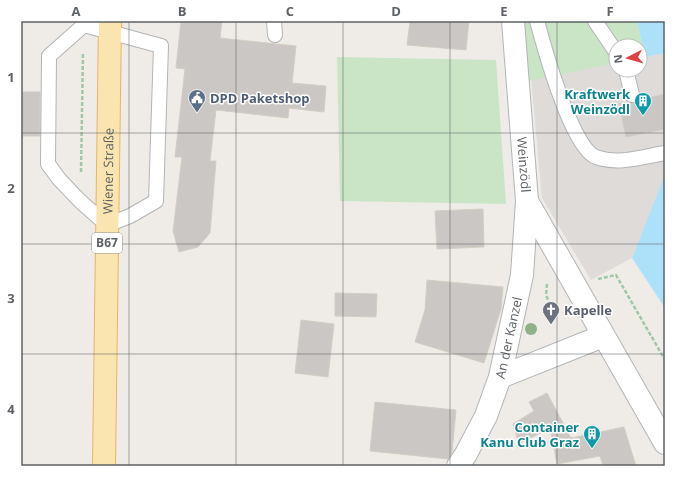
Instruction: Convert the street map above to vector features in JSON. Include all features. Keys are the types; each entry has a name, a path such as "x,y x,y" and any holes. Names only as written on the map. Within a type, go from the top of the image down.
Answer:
{"main road":[{"name":"Wiener Straße","path":"104,466 110,26"}],"street":[{"name":"Weinzödl","path":"513,21 527,201 665,443"},
{"name":"An der Kanzel","path":"458,466 486,416 500,377 522,275 527,201"},
{"path":"500,377 603,336"}],"lane":[{"path":"274,21 275,36"},
{"path":"537,21 562,103 575,134 594,157 619,161 665,152"},
{"path":"595,21 608,40"},
{"path":"84,25 110,26 161,46 156,201 130,216 107,225 80,201 59,179 48,164 49,56 84,25"},
{"path":"628,78 632,95"}],"path":[{"path":"606,276 616,275 665,360"}],"shaded area":[{"name":"Kraftwerk Weinzödl","path":"665,53 665,174 632,258 591,280 542,198 531,79 608,65 608,78 648,78 648,56"}],"green space":[{"path":"513,21 637,21 641,38 608,38 608,65 518,83"},
{"path":"337,57 496,60 506,204 340,201"}],"water":[{"path":"637,21 665,21 665,53 648,56 648,38 641,38"},
{"path":"665,174 665,308 632,258"}],"building":[{"path":"181,21 222,21 220,38 296,46 292,83 326,86 324,112 289,108 288,118 216,110 210,161 216,161 210,233 198,247 179,252 173,231 182,157 175,157 185,69 176,68"},
{"path":"410,21 469,21 466,50 407,45"},
{"path":"21,92 40,92 40,136 21,136"},
{"name":"Kraftwerk Weinzödl","path":"665,94 665,129 626,137 619,104 628,102 634,103 639,100"},
{"path":"483,209 484,247 437,249 435,211"},
{"path":"427,280 503,287 501,309 484,363 415,342 425,310"},
{"path":"335,293 377,294 376,317 335,316"},
{"path":"301,320 334,324 328,377 295,373"},
{"path":"547,393 571,438 624,427 636,466 603,466 600,456 557,464 550,428 519,444 513,424 534,411 529,402"},
{"path":"375,402 456,410 452,452 448,459 370,451"}],"place":[{"name":"DPD Paketshop","path":"197,113"},
{"name":"Kraftwerk Weinzödl","path":"643,116"},
{"name":"Kapelle","path":"551,325"},
{"name":"Container Kanu Club Graz","path":"592,449"}]}
